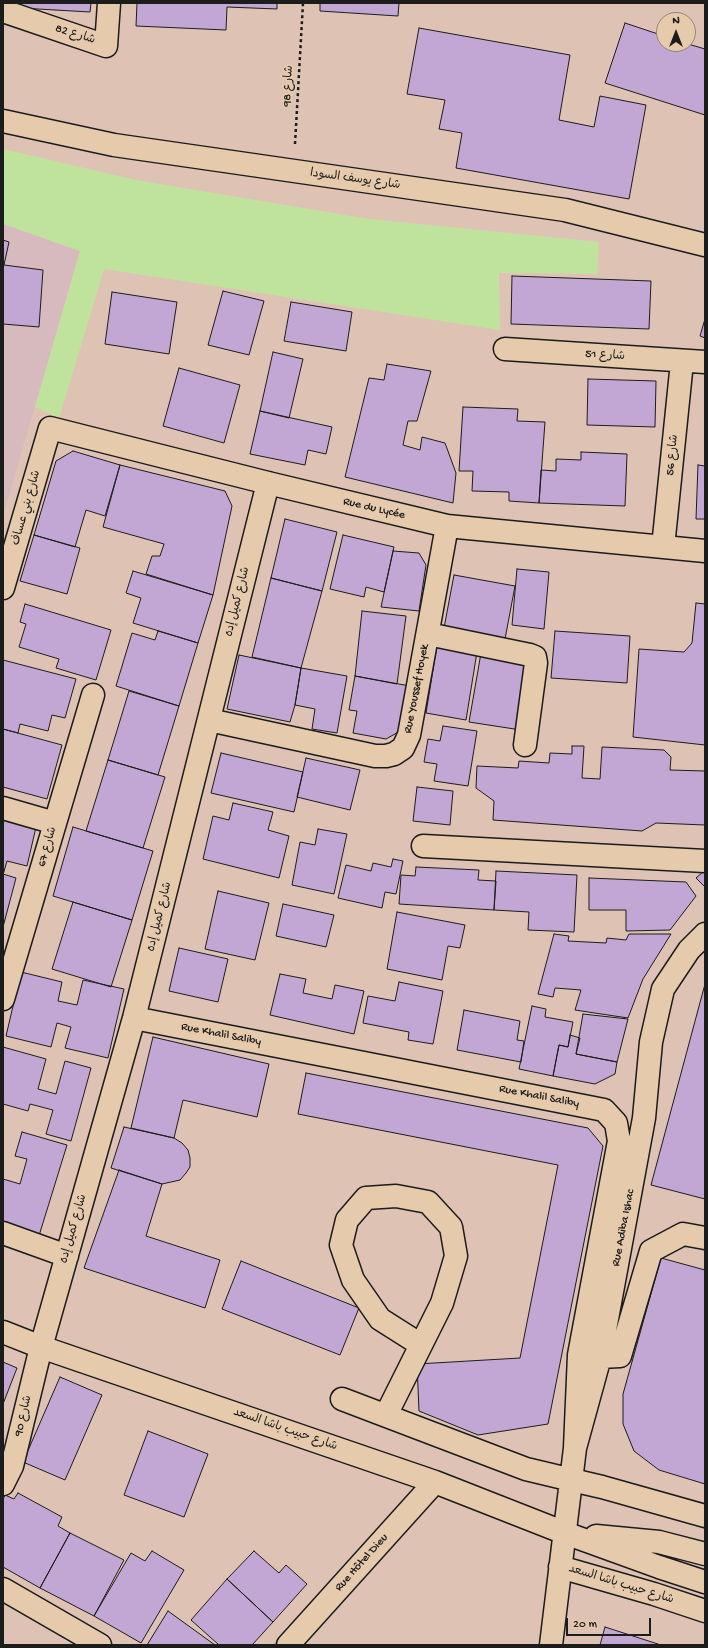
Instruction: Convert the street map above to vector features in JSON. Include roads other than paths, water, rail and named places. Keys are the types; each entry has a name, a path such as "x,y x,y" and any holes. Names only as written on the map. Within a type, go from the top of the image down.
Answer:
{"main road":[{"name":"شارع 82","path":"3,11 106,46 108,3"},
{"name":"شارع يوسف السودا","path":"3,121 114,146 565,210 705,245"},
{"name":"شارع 51","path":"506,349 682,362 705,362"},
{"name":"شارع 56","path":"663,548 682,362"},
{"name":"Rue du Lycée","path":"50,428 268,484 447,526 705,551"},
{"name":"شارع بني عساف","path":"3,588 50,428"},
{"name":"شارع كميل إده","path":"41,1347 143,984 268,484"},
{"name":"Rue Youssef Hoyek","path":"209,720 375,756 394,754 403,748 409,735 447,526"},
{"path":"428,634 535,657 536,663 525,745"},
{"name":"شارع 67","path":"3,999 93,695"},
{"path":"3,808 55,823"},
{"path":"423,846 705,861"},
{"name":"Rue Adiba Ishac","path":"551,1645 576,1448 600,1357 644,1118 651,1042 663,989 697,953 705,934"},
{"name":"Rue Khalil Saliby","path":"134,1018 604,1110 616,1123 619,1142 579,1355 576,1448"},
{"path":"386,1416 442,1303 456,1256 451,1227 428,1202 396,1196 366,1198 347,1220 341,1245 353,1280 380,1319 421,1345"},
{"path":"3,1233 67,1256"},
{"path":"600,1357 620,1356 651,1251 683,1234 705,1238"},
{"name":"شارع حبيب باشا السعد","path":"3,1332 41,1347 435,1482 565,1532"},
{"name":"شارع 90","path":"3,1484 12,1466 41,1347"},
{"path":"342,1399 526,1469 602,1487 705,1516"},
{"name":"Rue Hôtel Dieu","path":"288,1645 435,1482"},
{"path":"565,1532 658,1542 705,1554"},
{"path":"565,1532 659,1567 705,1582"},
{"name":"شارع حبيب باشا السعد","path":"560,1567 654,1594 705,1611"},
{"path":"3,1589 100,1645"}]}
